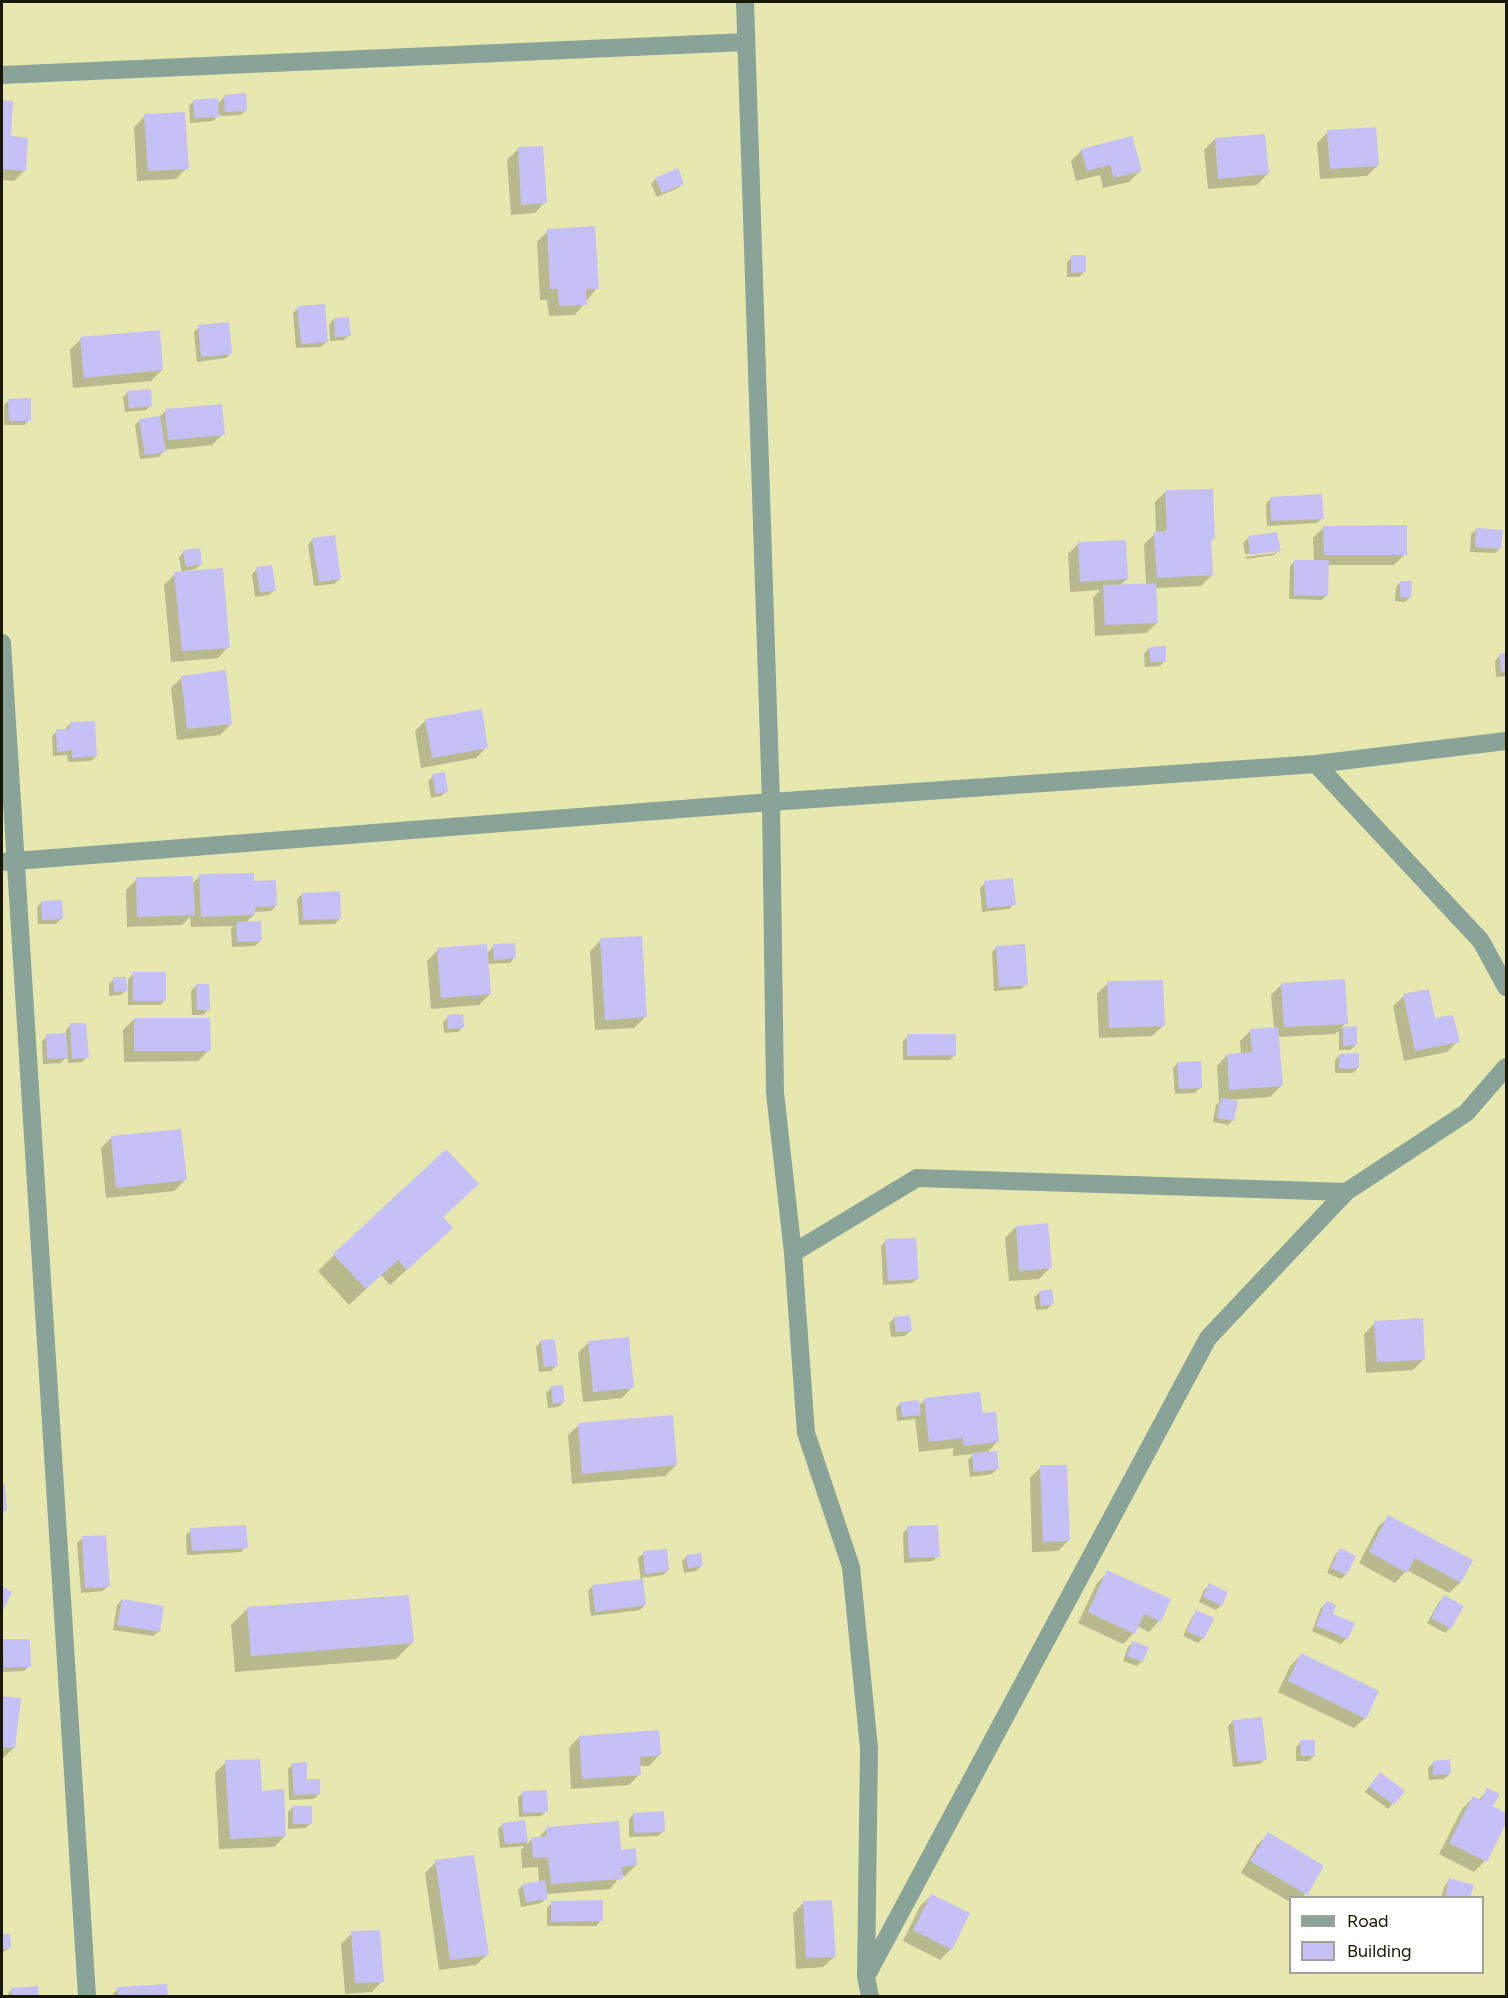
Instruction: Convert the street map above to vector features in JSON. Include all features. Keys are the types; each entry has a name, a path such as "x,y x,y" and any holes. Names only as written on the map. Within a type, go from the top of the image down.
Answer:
{"street":[{"path":"745,2 771,802 775,1093 793,1253 806,1433 851,1567 868,1748 866,1977 870,1996"},
{"path":"2,75 746,42"},
{"path":"2,643 8,861 87,1996"},
{"path":"8,861 771,802 1316,764 1506,741"},
{"path":"1316,764 1481,941 1506,987"},
{"path":"866,1977 1208,1338 1346,1192 1466,1113 1506,1067"},
{"path":"793,1253 917,1178 1346,1192"}],"building":[{"path":"246,93 247,111 225,112 224,95"},
{"path":"218,98 219,117 194,118 193,100"},
{"path":"2,100 13,101 11,136 28,138 26,171 2,169"},
{"path":"185,112 189,169 148,171 144,114"},
{"path":"1376,127 1379,166 1330,169 1327,130"},
{"path":"1265,134 1269,174 1218,179 1215,138"},
{"path":"1132,136 1142,171 1114,178 1110,165 1087,171 1081,149"},
{"path":"543,146 547,203 521,205 518,147"},
{"path":"678,168 684,184 662,193 655,178"},
{"path":"595,226 599,289 586,289 587,305 559,306 558,289 550,289 547,229"},
{"path":"1071,255 1086,255 1086,272 1071,273"},
{"path":"325,304 328,342 301,344 297,306"},
{"path":"349,317 351,336 335,337 334,318"},
{"path":"229,322 232,354 201,357 198,325"},
{"path":"160,330 163,370 84,378 80,337"},
{"path":"151,389 152,406 129,408 127,391"},
{"path":"31,398 31,421 9,421 8,399"},
{"path":"222,404 225,435 168,440 165,409"},
{"path":"160,416 166,452 145,455 139,419"},
{"path":"1213,489 1215,539 1211,539 1213,575 1157,578 1154,532 1167,531 1165,490"},
{"path":"1322,494 1324,519 1271,521 1270,497"},
{"path":"1407,525 1407,555 1324,555 1323,526"},
{"path":"1476,528 1503,530 1501,549 1475,547"},
{"path":"1277,532 1281,551 1250,555 1248,536"},
{"path":"335,535 341,579 319,582 312,538"},
{"path":"1126,540 1128,579 1080,582 1078,542"},
{"path":"200,548 202,564 186,567 183,550"},
{"path":"1294,560 1329,560 1328,596 1294,595"},
{"path":"272,565 276,590 260,593 256,567"},
{"path":"223,568 230,648 182,651 174,572"},
{"path":"1400,581 1412,581 1411,598 1400,597"},
{"path":"1156,583 1158,623 1105,625 1103,585"},
{"path":"1166,646 1166,662 1150,662 1149,647"},
{"path":"1506,653 1506,672 1501,672 1499,654"},
{"path":"226,670 232,724 187,729 181,676"},
{"path":"482,709 488,748 432,758 425,719"},
{"path":"95,721 97,756 72,758 72,750 57,752 56,729 70,729 70,722"},
{"path":"445,772 448,792 436,794 432,774"},
{"path":"254,873 254,881 276,880 277,906 255,907 255,915 201,917 199,874"},
{"path":"193,876 195,915 137,917 136,877"},
{"path":"1013,878 1016,905 987,908 984,881"},
{"path":"340,891 341,919 303,920 302,893"},
{"path":"62,900 63,919 42,920 41,901"},
{"path":"261,921 262,941 237,942 236,922"},
{"path":"642,936 647,1017 605,1020 600,938"},
{"path":"515,943 516,958 494,960 493,944"},
{"path":"487,944 491,994 441,998 437,948"},
{"path":"1025,944 1028,985 999,987 996,946"},
{"path":"133,972 166,972 166,1001 133,1001"},
{"path":"113,977 126,977 128,991 114,992"},
{"path":"1345,979 1348,1024 1284,1027 1281,983"},
{"path":"1163,980 1165,1026 1109,1028 1107,981"},
{"path":"196,984 209,984 210,1010 197,1010"},
{"path":"1429,989 1435,1018 1453,1015 1460,1042 1415,1051 1403,994"},
{"path":"463,1014 464,1028 448,1029 447,1015"},
{"path":"134,1018 210,1018 211,1051 134,1051"},
{"path":"70,1023 86,1023 89,1058 72,1059"},
{"path":"1357,1026 1357,1045 1343,1046 1343,1027"},
{"path":"1278,1027 1283,1086 1229,1090 1227,1054 1252,1052 1250,1029"},
{"path":"66,1033 68,1058 47,1059 46,1034"},
{"path":"907,1034 956,1034 956,1055 907,1056"},
{"path":"1359,1053 1359,1068 1339,1069 1339,1054"},
{"path":"1201,1061 1202,1088 1179,1089 1177,1062"},
{"path":"1221,1098 1238,1101 1234,1121 1217,1118"},
{"path":"181,1129 187,1180 116,1188 111,1136"},
{"path":"446,1149 479,1184 443,1217 453,1228 407,1270 398,1260 366,1289 333,1254"},
{"path":"1048,1223 1052,1268 1019,1271 1016,1226"},
{"path":"916,1238 919,1279 888,1281 885,1239"},
{"path":"1052,1289 1054,1304 1041,1306 1039,1291"},
{"path":"910,1315 912,1331 896,1332 894,1317"},
{"path":"1423,1318 1425,1360 1377,1362 1374,1321"},
{"path":"629,1337 634,1388 593,1392 588,1341"},
{"path":"555,1339 558,1366 544,1367 541,1340"},
{"path":"563,1385 565,1402 553,1404 551,1386"},
{"path":"980,1392 983,1413 996,1411 999,1442 964,1446 963,1438 929,1442 924,1398"},
{"path":"919,1400 921,1415 902,1417 900,1402"},
{"path":"673,1415 677,1465 582,1474 578,1423"},
{"path":"997,1451 999,1469 974,1472 972,1453"},
{"path":"1040,1465 1067,1465 1070,1541 1043,1542"},
{"path":"2,1484 5,1484 7,1511 2,1511"},
{"path":"1388,1515 1473,1560 1461,1583 1415,1558 1407,1573 1369,1552"},
{"path":"246,1525 248,1548 192,1551 190,1528"},
{"path":"938,1525 940,1557 909,1558 907,1526"},
{"path":"106,1535 110,1587 85,1588 82,1536"},
{"path":"1340,1548 1356,1556 1347,1575 1331,1568"},
{"path":"667,1549 669,1571 645,1574 643,1551"},
{"path":"701,1553 703,1566 688,1568 686,1555"},
{"path":"1107,1570 1171,1599 1161,1622 1144,1614 1135,1634 1088,1612"},
{"path":"643,1579 646,1605 595,1612 592,1585"},
{"path":"1209,1583 1228,1592 1222,1606 1203,1597"},
{"path":"2,1586 12,1592 2,1612"},
{"path":"409,1595 414,1643 251,1656 247,1607"},
{"path":"1444,1595 1464,1606 1451,1629 1431,1618"},
{"path":"122,1599 164,1606 160,1632 117,1625"},
{"path":"1326,1601 1336,1605 1333,1614 1355,1623 1348,1639 1316,1626"},
{"path":"1196,1610 1214,1618 1204,1639 1187,1631"},
{"path":"3,1639 30,1639 31,1667 4,1667"},
{"path":"1133,1641 1149,1647 1143,1662 1127,1656"},
{"path":"1301,1653 1379,1691 1366,1719 1288,1681"},
{"path":"2,1696 21,1698 15,1748 2,1747"},
{"path":"1262,1717 1267,1760 1238,1762 1233,1720"},
{"path":"659,1730 661,1755 640,1757 641,1775 582,1779 579,1736"},
{"path":"1300,1740 1315,1740 1315,1756 1301,1756"},
{"path":"260,1759 262,1791 284,1789 286,1836 230,1839 225,1760"},
{"path":"1450,1759 1451,1774 1433,1775 1433,1761"},
{"path":"307,1762 307,1779 320,1779 320,1794 294,1795 292,1763"},
{"path":"1380,1772 1405,1791 1394,1805 1369,1787"},
{"path":"1487,1788 1500,1794 1493,1806 1506,1813 1506,1823 1487,1862 1449,1843 1473,1796 1481,1800"},
{"path":"547,1790 548,1812 523,1813 522,1791"},
{"path":"293,1806 312,1806 312,1824 293,1824"},
{"path":"664,1811 665,1832 634,1833 633,1813"},
{"path":"525,1820 528,1842 505,1844 502,1823"},
{"path":"619,1821 621,1850 636,1848 637,1865 622,1867 623,1879 551,1884 548,1857 533,1858 531,1838 547,1836 546,1827"},
{"path":"1268,1832 1324,1866 1307,1895 1250,1861"},
{"path":"474,1855 489,1955 450,1960 435,1860"},
{"path":"1449,1878 1474,1885 1471,1896 1445,1896"},
{"path":"545,1880 548,1899 526,1902 522,1884"},
{"path":"931,1894 970,1913 952,1950 913,1930"},
{"path":"603,1900 603,1921 551,1922 551,1901"},
{"path":"832,1900 836,1957 806,1958 803,1901"},
{"path":"380,1930 384,1982 355,1983 351,1931"},
{"path":"2,1934 10,1934 11,1948 2,1949"},
{"path":"167,1984 168,1996 118,1996 117,1987"},
{"path":"38,1986 39,1996 12,1996 11,1988"}]}
